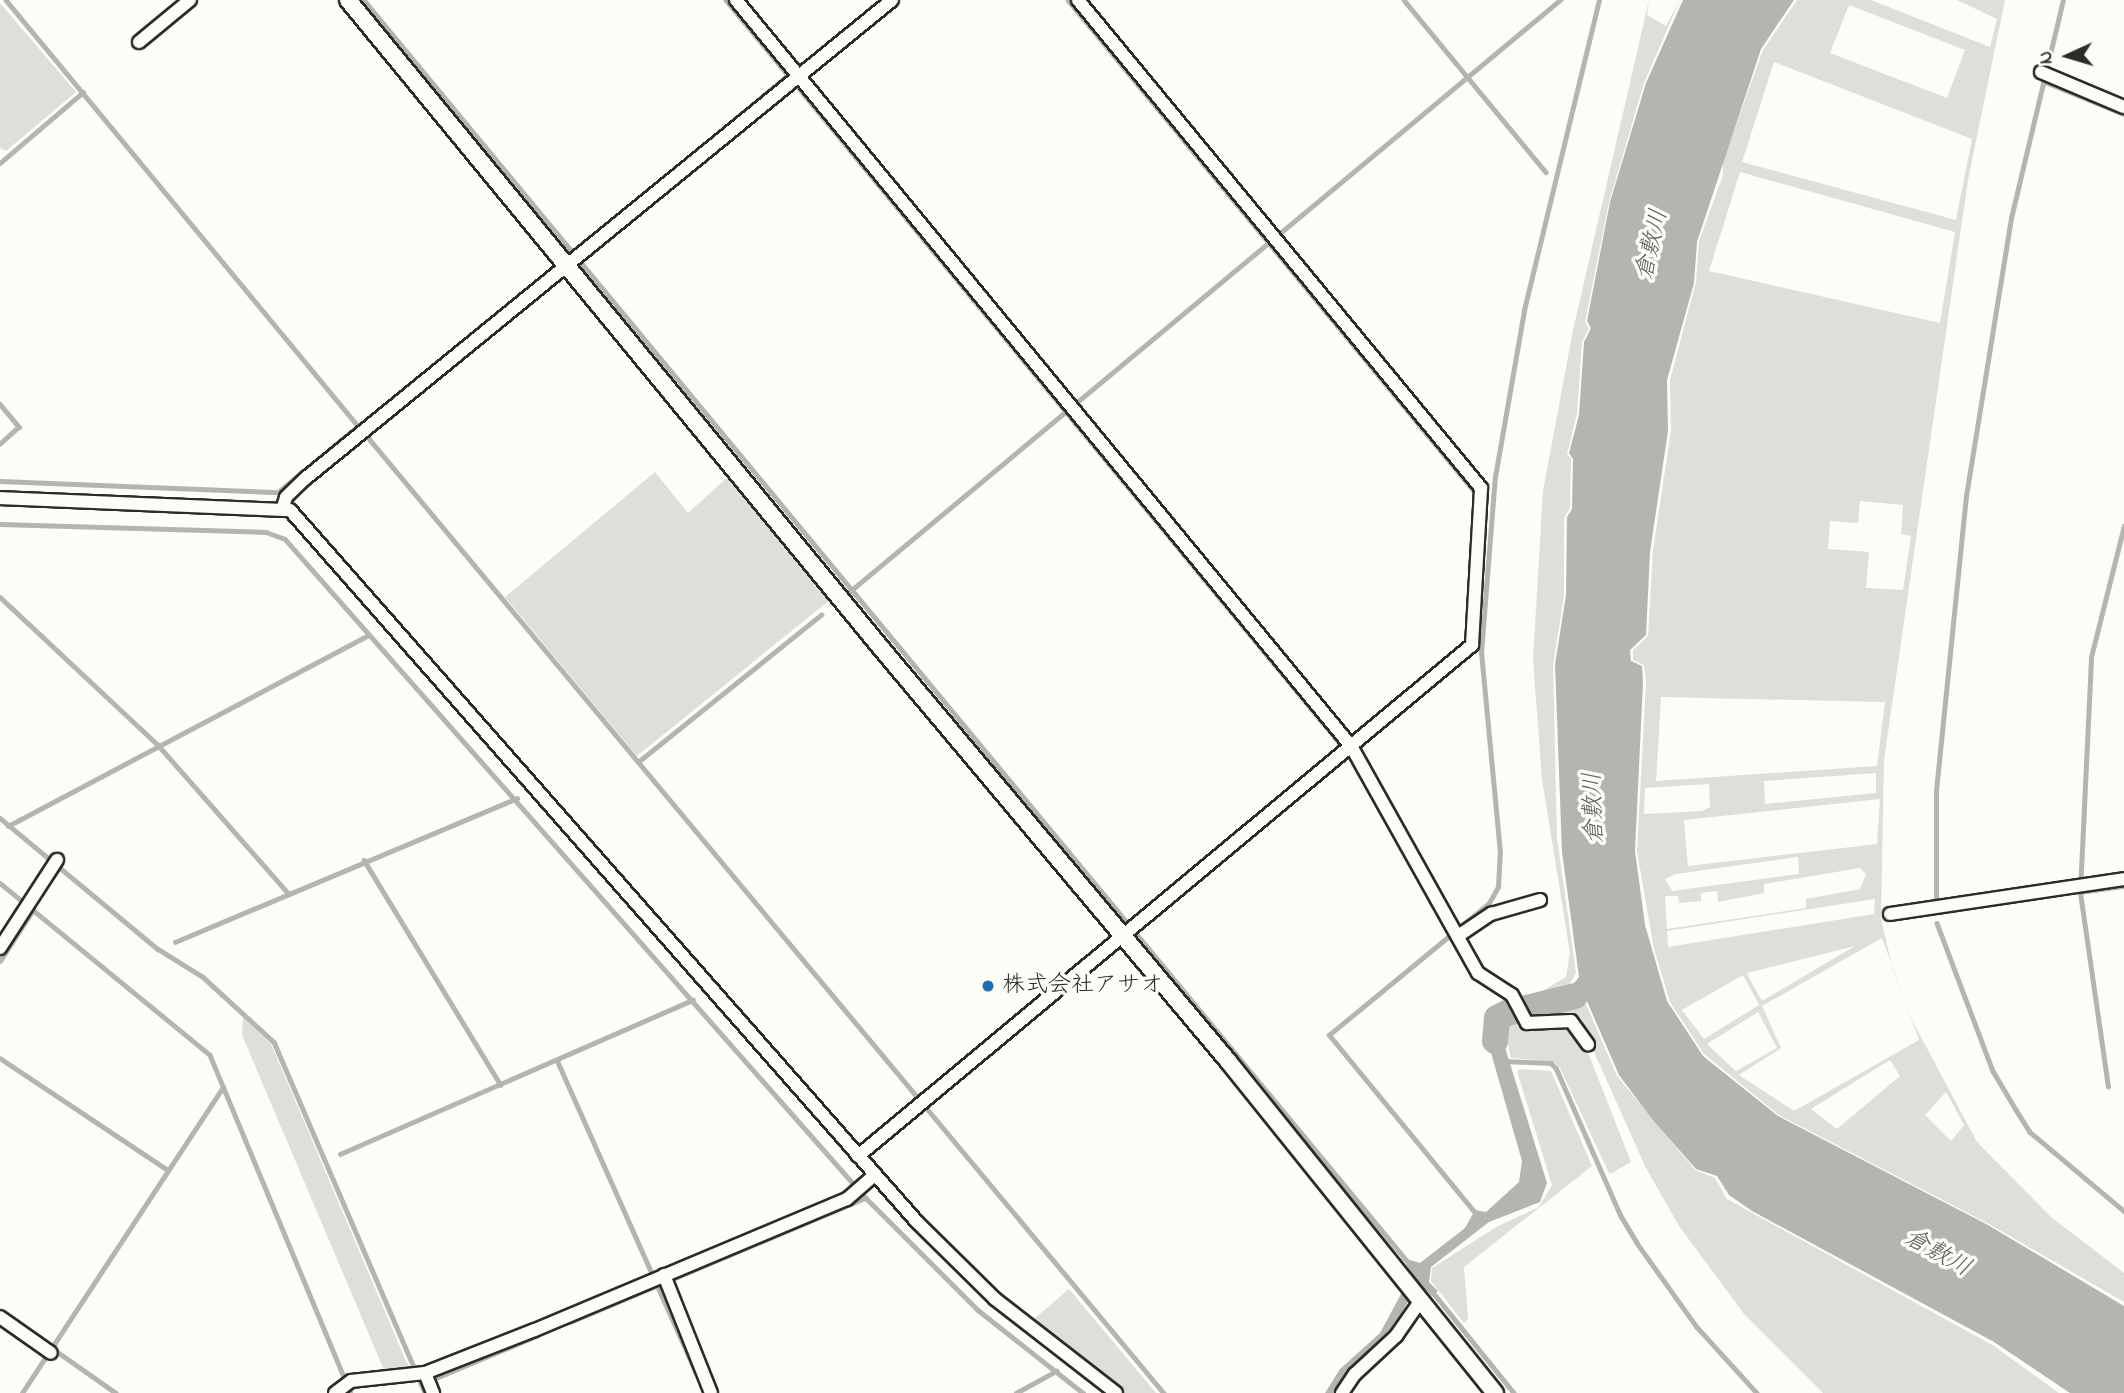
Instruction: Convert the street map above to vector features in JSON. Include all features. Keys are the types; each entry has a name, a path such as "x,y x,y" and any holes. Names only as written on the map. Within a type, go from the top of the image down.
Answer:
{"street":[{"path":"139,42 190,0"},
{"path":"348,0 574,262 1128,933 1495,1393"},
{"path":"736,0 796,79 1072,407 1351,746 1478,973 1512,995 1531,1024 1571,1021 1588,1044"},
{"path":"283,507 286,496 306,478 892,0"},
{"path":"858,1156 1472,645 1481,488 1078,0"},
{"path":"2046,74 2124,107"},
{"path":"0,498 283,507 875,1175 995,1298 1116,1393"},
{"path":"0,948 55,863"},
{"path":"1890,914 1936,904 2124,879"},
{"path":"1455,932 1491,914 1540,900"},
{"path":"343,1386 424,1379 662,1280 859,1190 875,1175"},
{"path":"662,1280 711,1393"},
{"path":"1342,1393 1355,1374 1396,1336 1415,1293"},
{"path":"0,1317 49,1352"}],"shaded area":[{"path":"1649,0 1647,15 1666,26 1680,0 1644,83 1609,202 1585,322 1589,328 1582,342 1577,414 1567,454 1571,459 1570,508 1564,518 1564,596 1553,665 1557,837 1576,973 1569,985 1541,997 1539,993 1566,977 1570,953 1542,779 1533,660 1543,491 1573,330"},
{"path":"1797,0 1871,0 1990,47 1997,19 1957,0 2005,0 1968,180 1884,760 1881,919 1892,965 1882,938 1762,1006 1781,1048 1739,1075 1794,1111 1919,1040 1904,998 1913,1022 1977,1142 2051,1217 2124,1273 2124,1302 1989,1224 1779,1115 1704,1054 1670,1002 1654,949 1637,851 1646,682 1644,665 1633,660 1633,650 1648,636 1653,551 1671,430 1670,380 1696,282 1699,241 1723,175 1723,161 1763,50","holes":["1849,5 1965,50 1947,98 1830,53","1774,62 1972,139 1956,220 1742,162","1740,172 1955,232 1940,323 1709,271","1860,501 1903,505 1901,534 1911,536 1903,590 1866,588 1869,552 1828,549 1830,521 1858,523","1661,697 1885,702 1877,766 1656,781","1876,773 1876,793 1765,804 1764,781","1709,784 1710,807 1702,811 1644,814 1645,788","1880,799 1877,844 1688,866 1684,820","1798,857 1799,874 1672,891 1665,879 1676,874","1860,868 1866,874 1860,889 1806,899 1806,908 1667,929 1665,896 1678,896 1679,903 1701,901 1701,893 1717,891 1718,902 1764,893 1764,884","1875,899 1874,914 1668,947 1667,931","1855,946 1762,1001 1747,973","1743,975 1759,1005 1704,1039 1682,1010","1758,1012 1777,1048 1736,1071 1707,1044","1890,1060 1900,1076 1837,1129 1811,1109","1946,1092 1964,1125 1951,1141 1925,1115"]},
{"path":"0,3 76,92 6,151 0,148"},
{"path":"655,472 688,513 730,475 831,599 637,756 505,597"},
{"path":"1585,1002 1617,1076 1695,1170 1715,1178 1727,1199 1994,1346 2059,1393 1823,1393 1744,1314 1679,1226 1646,1168 1581,1023 1573,1015 1548,1017 1541,1013"},
{"path":"243,1017 271,1044 409,1368 384,1370 242,1035"},
{"path":"1518,1017 1570,1025 1585,1045 1631,1162 1610,1174 1560,1068 1553,1061 1511,1058 1504,1027"},
{"path":"1517,1071 1551,1071 1592,1166 1464,1267 1468,1319 1464,1323 1431,1281 1432,1268 1498,1226 1539,1207 1552,1185"},
{"path":"1069,1289 1156,1393 1123,1393 1034,1319"}],"water":[{"name":"倉敷川","path":"1683,0 1794,0 1761,49 1697,242 1694,283 1667,380 1668,431 1650,552 1646,635 1630,650 1631,661 1642,666 1643,682 1635,851 1645,925 1667,1001 1703,1056 1778,1116 1988,1225 2124,1306 2124,1393 2070,1393 1994,1342 1752,1211 1729,1195 1717,1176 1696,1169 1652,1119 1619,1075 1586,999 1550,1010 1541,1000 1571,987 1579,977 1562,852 1555,665 1566,595 1567,517 1572,509 1573,459 1569,453 1579,415 1584,342 1591,328 1587,321 1610,202 1646,83"},
{"path":"1503,1008 1508,1016 1503,1041 1547,1183 1540,1202 1489,1222 1431,1267 1429,1282 1438,1291 1432,1296 1425,1289 1408,1302 1388,1336 1346,1376 1336,1393 1325,1393 1340,1369 1380,1333 1401,1294 1416,1280 1406,1264 1410,1260 1420,1263 1465,1228 1475,1210 1486,1212 1519,1182 1522,1161 1485,1032 1492,1014"}],"waterway":[{"path":"6,0 359,427"},
{"path":"364,0 1412,1267"},
{"path":"726,0 1342,746 1338,749"},
{"path":"800,68 881,0"},
{"path":"1068,0 1474,491"},
{"path":"1404,0 1546,172"},
{"path":"848,593 1560,0"},
{"path":"1475,1213 1329,1035 1489,903 1498,887 1500,853 1481,653 1495,477 1524,310 1599,0"},
{"path":"1936,904 1936,791 1966,496 2011,218 2063,0"},
{"path":"681,164 789,74"},
{"path":"2043,81 2124,114"},
{"path":"0,163 83,92"},
{"path":"0,404 19,427 0,444"},
{"path":"0,481 278,492 358,426"},
{"path":"366,435 1164,1393"},
{"path":"0,524 266,532 285,539 866,1198 978,1310 1083,1393"},
{"path":"2108,1087 2080,892 2091,657 2124,526"},
{"path":"0,597 159,746 289,894"},
{"path":"638,762 821,615"},
{"path":"8,826 369,635"},
{"path":"175,942 517,798"},
{"path":"0,818 158,949 203,977 274,1042 425,1393"},
{"path":"364,860 501,1085"},
{"path":"0,883 210,1055 351,1393"},
{"path":"2079,892 2124,886"},
{"path":"0,961 33,910"},
{"path":"1937,923 1993,1071 2030,1132 2124,1211"},
{"path":"1495,1041 1497,1018 1575,996"},
{"path":"340,1154 693,1000"},
{"path":"0,1058 168,1170"},
{"path":"557,1060 696,1372"},
{"path":"1503,1061 1551,1063 1556,1068 1621,1216 1637,1243 1697,1327 1757,1393"},
{"path":"22,1393 223,1087"},
{"path":"570,1322 865,1198"},
{"path":"1431,1290 1514,1393"},
{"path":"431,1380 536,1336"},
{"path":"52,1348 116,1393"},
{"path":"1016,1393 1056,1371"}],"place":[{"name":"株式会社アサオ","path":"988,986"}]}
